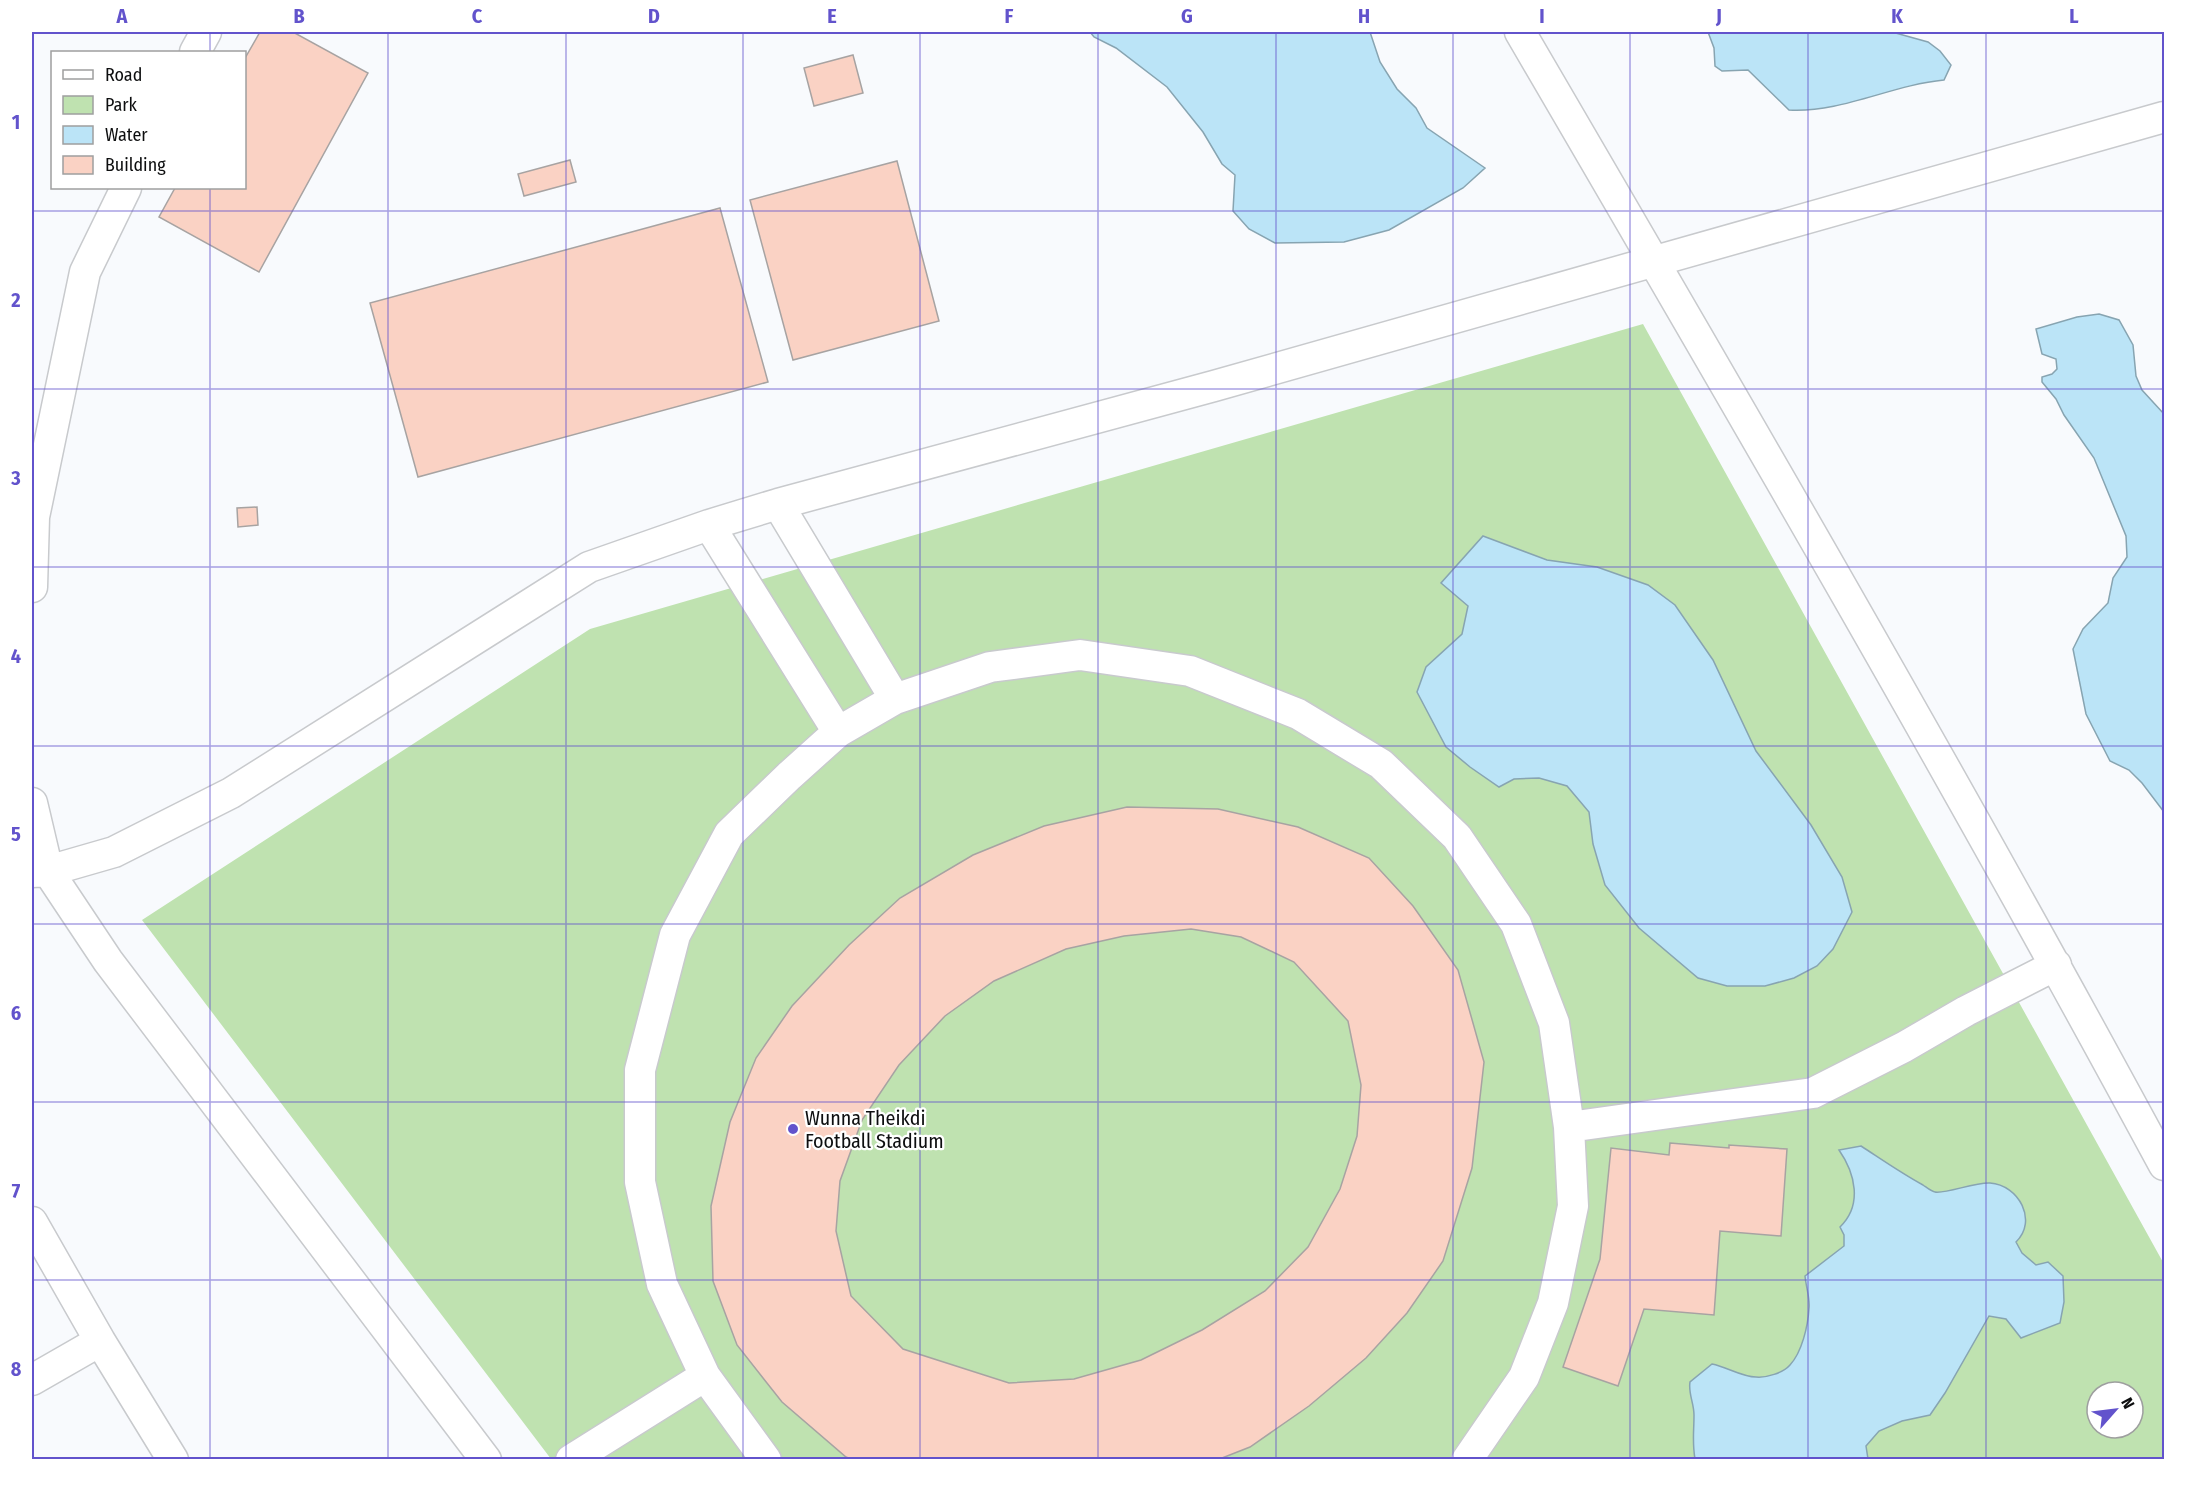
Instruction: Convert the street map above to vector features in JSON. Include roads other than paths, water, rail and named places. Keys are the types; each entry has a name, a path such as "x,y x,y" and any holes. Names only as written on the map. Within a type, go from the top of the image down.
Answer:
{"street":[{"path":"196,51 206,32"},
{"path":"1520,32 2056,965 2164,1165"},
{"path":"40,872 114,852 231,793 588,567 778,504 1214,386 2164,117"},
{"path":"32,587 34,517 85,272 126,189"},
{"path":"778,504 895,699"},
{"path":"709,525 838,732"},
{"path":"766,1460 705,1376 662,1284 640,1182 640,1070 675,935 729,834 838,732 895,699 990,667 1080,655 1190,670 1298,714 1381,764 1457,837 1516,924 1554,1023 1569,1127 1573,1206 1553,1303 1524,1377 1467,1460"},
{"path":"32,803 40,872 486,1460"},
{"path":"1569,1127 1813,1093 2056,965"},
{"path":"32,1222 100,1341 173,1460"},
{"path":"32,1380 100,1341"},
{"path":"571,1460 705,1376"}],"water":[{"path":"1090,32 1370,32 1380,62 1397,89 1416,108 1427,128 1485,168 1463,188 1389,230 1344,242 1275,243 1249,229 1233,211 1235,175 1222,164 1203,132 1167,87 1116,48 1094,37"},
{"path":"1708,32 1892,32 1928,42 1940,51 1951,65 1944,80 1905,87 1828,107 1789,110 1748,70 1722,71 1715,66 1714,48"},
{"path":"2099,314 2119,320 2133,345 2136,376 2142,390 2164,414 2164,812 2129,770 2110,761 2086,714 2073,649 2083,629 2108,603 2113,578 2127,557 2126,536 2094,458 2064,415 2056,399 2042,382 2042,377 2052,374 2057,369 2056,359 2042,354 2036,329 2077,317"},
{"path":"1483,536 1547,560 1597,567 1648,585 1675,605 1713,660 1756,751 1811,825 1842,877 1852,912 1833,949 1817,966 1794,978 1765,986 1727,986 1698,978 1639,928 1605,885 1593,844 1589,812 1567,786 1539,778 1514,779 1499,787 1446,747 1417,692 1426,667 1462,634 1468,606 1441,583"},
{"path":"1861,1146 1934,1192 1990,1183 2000,1185 2017,1197 2025,1215 2022,1234 2016,1242 2022,1253 2036,1265 2048,1262 2063,1276 2064,1302 2060,1323 2021,1338 2006,1319 1989,1316 1930,1415 1902,1421 1879,1431 1866,1446 1868,1459 1695,1459 1694,1411 1690,1382 1712,1364 1751,1377 1769,1376 1787,1368 1798,1353 1806,1331 1808,1315 1809,1300 1805,1276 1844,1246 1844,1235 1840,1227 1852,1209 1854,1189 1852,1179 1839,1150"}],"place":[{"name":"Wunna Theikdi Football Stadium","path":"793,1129"}]}
